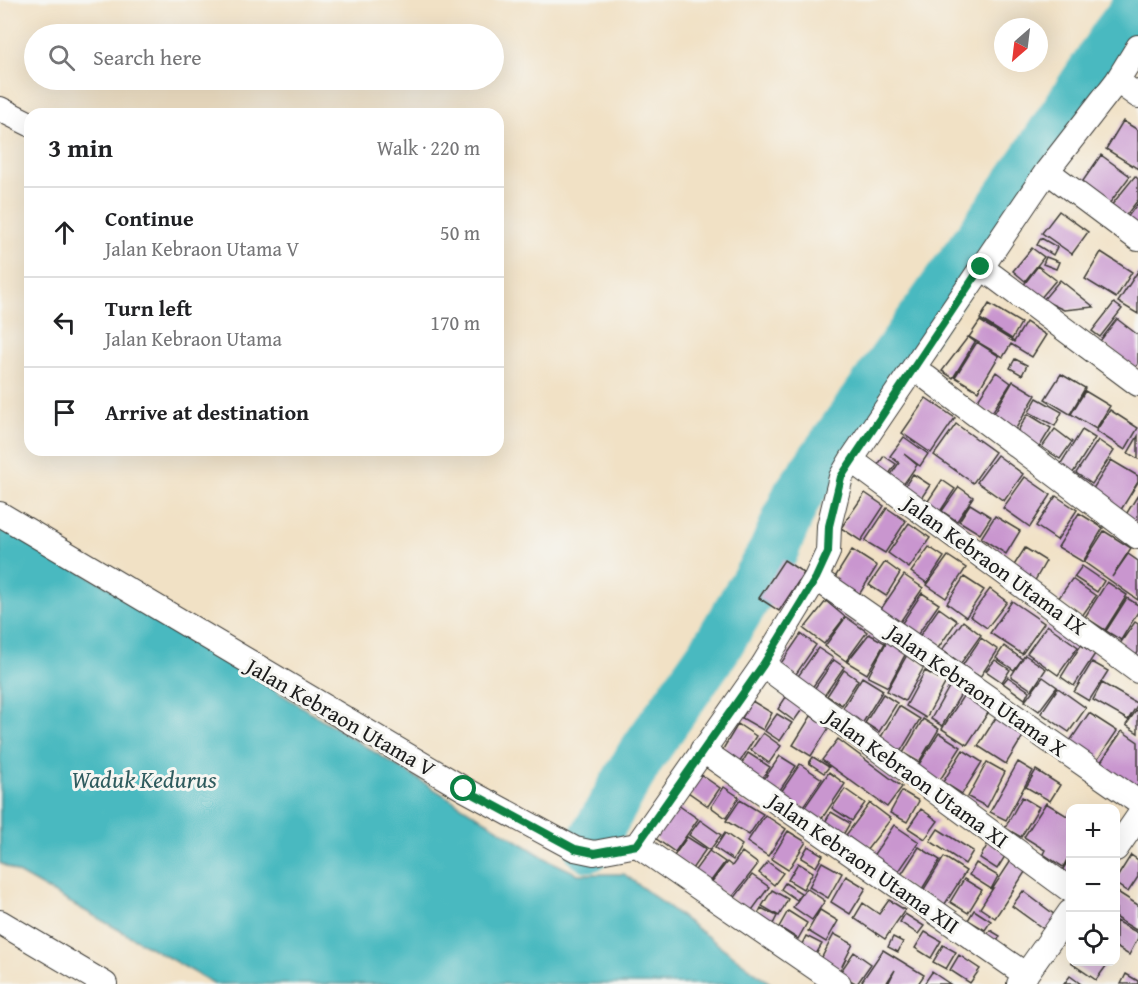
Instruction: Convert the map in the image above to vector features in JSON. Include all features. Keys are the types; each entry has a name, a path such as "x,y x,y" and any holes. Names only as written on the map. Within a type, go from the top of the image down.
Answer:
{"street":[{"path":"839,984 637,845 763,665 816,578 828,552 829,526 841,477 851,460 1047,171 1117,81 1138,47"},
{"path":"1117,81 1138,96"},
{"path":"0,109 24,121"},
{"path":"1047,171 1138,239"},
{"path":"981,267 1138,384"},
{"path":"914,368 1138,537"},
{"name":"Jalan Kebraon Utama IX","path":"851,460 1138,671"},
{"name":"Jalan Kebraon Utama V","path":"0,514 464,789 575,849 594,853 637,845"},
{"name":"Jalan Kebraon Utama X","path":"816,578 1138,802"},
{"name":"Jalan Kebraon Utama XI","path":"763,665 1066,886"},
{"name":"Jalan Kebraon Utama XII","path":"702,750 1022,980"},
{"path":"1120,843 1138,817"},
{"path":"1022,980 1066,919"},
{"path":"0,922 105,984"}],"water":[{"name":"Waduk Kedurus","path":"0,527 107,586 550,861 578,874 624,874 771,984 215,984 0,863"}],"building":[{"path":"1123,121 1138,130 1138,169 1106,149"},
{"path":"1101,155 1130,176 1106,208 1078,188"},
{"path":"1135,176 1138,179 1138,200 1120,223 1106,212"},
{"path":"1138,203 1138,235 1123,223"},
{"path":"1059,211 1088,232 1072,254 1042,233"},
{"path":"1041,238 1057,247 1053,255 1037,245"},
{"path":"1032,248 1044,257 1025,281 1013,271"},
{"path":"1101,252 1132,272 1116,298 1085,279"},
{"path":"1046,257 1059,262 1056,269 1043,264"},
{"path":"1038,266 1056,280 1039,300 1022,287"},
{"path":"1138,271 1138,314 1118,302"},
{"path":"1060,280 1094,307 1064,310 1043,300"},
{"path":"1114,303 1122,309 1100,337 1092,331"},
{"path":"989,304 1021,323 1012,339 980,319"},
{"path":"1117,319 1138,335 1138,364 1135,368 1100,341"},
{"path":"980,321 1014,342 1026,322 1046,335 1032,357 1011,344 1003,357 969,337"},
{"path":"968,337 975,342 953,378 942,371"},
{"path":"977,342 999,356 978,391 955,377"},
{"path":"1015,359 1027,365 1022,375 1010,368"},
{"path":"996,372 1011,383 991,414 975,404"},
{"path":"1061,374 1085,388 1070,414 1045,399"},
{"path":"1013,381 1036,395 1012,435 989,422"},
{"path":"1085,391 1110,406 1096,429 1071,414"},
{"path":"926,398 955,418 931,453 902,433"},
{"path":"1037,398 1062,412 1055,426 1029,412"},
{"path":"1110,410 1138,428 1125,450 1096,431"},
{"path":"1028,414 1051,428 1037,451 1014,437"},
{"path":"956,424 995,452 973,483 934,455"},
{"path":"1055,429 1072,442 1060,459 1042,447"},
{"path":"1082,430 1095,438 1071,476 1058,468"},
{"path":"1138,436 1138,459 1128,453"},
{"path":"904,437 928,454 920,466 904,454 917,465 901,488 888,479 899,463 890,456"},
{"path":"1098,440 1114,451 1092,484 1076,473"},
{"path":"997,455 1023,474 1004,501 977,482"},
{"path":"884,456 896,464 885,480 873,472"},
{"path":"1111,460 1138,476 1138,482 1119,513 1089,495"},
{"path":"913,474 930,485 918,503 901,492"},
{"path":"1025,477 1051,495 1030,527 1003,508"},
{"path":"942,480 955,489 939,513 926,504"},
{"path":"959,487 973,497 957,521 942,511"},
{"path":"865,493 884,506 861,541 841,528"},
{"path":"1138,495 1138,524 1125,516"},
{"path":"1056,496 1077,510 1057,540 1036,526"},
{"path":"970,504 991,517 980,534 959,521"},
{"path":"887,508 906,521 885,553 865,541"},
{"path":"1079,513 1103,528 1083,562 1058,547"},
{"path":"995,516 1020,531 1006,554 981,538"},
{"path":"909,523 930,538 909,568 888,553"},
{"path":"1104,531 1131,548 1112,577 1128,554 1138,561 1138,600 1084,562"},
{"path":"929,547 944,557 927,583 911,572"},
{"path":"1025,548 1046,561 1033,584 1011,570"},
{"path":"852,550 877,566 857,598 832,582"},
{"path":"948,556 966,568 946,598 927,585"},
{"path":"784,560 804,573 779,611 759,598"},
{"path":"885,562 900,573 886,596 869,585"},
{"path":"1082,566 1104,581 1097,592 1074,577"},
{"path":"904,575 923,588 898,625 879,612"},
{"path":"964,577 984,590 966,617 947,603"},
{"path":"1072,579 1096,596 1082,616 1058,599"},
{"path":"1107,582 1127,595 1105,630 1085,617"},
{"path":"990,589 1007,602 987,628 970,616"},
{"path":"922,593 939,604 916,637 900,626"},
{"path":"1127,598 1138,605 1138,612 1121,640 1106,631"},
{"path":"826,601 845,617 824,644 804,629"},
{"path":"1012,601 1044,623 1022,654 990,633"},
{"path":"939,608 957,621 934,654 916,641"},
{"path":"846,617 867,632 846,661 825,646"},
{"path":"963,621 981,635 961,663 942,650"},
{"path":"1135,622 1138,624 1136,656 1119,645"},
{"path":"1047,625 1078,647 1058,675 1027,653"},
{"path":"801,634 816,645 792,680 777,669"},
{"path":"869,634 885,643 867,674 847,662"},
{"path":"981,638 998,650 980,677 962,666"},
{"path":"887,641 907,651 888,687 868,677"},
{"path":"1081,645 1095,654 1074,686 1061,677"},
{"path":"1004,646 1022,659 1014,670 996,658"},
{"path":"818,648 833,658 809,692 794,682"},
{"path":"907,655 925,665 905,701 887,691"},
{"path":"1025,655 1046,669 1032,690 1011,676"},
{"path":"834,660 844,667 822,699 812,692"},
{"path":"995,660 1010,670 1002,682 986,671"},
{"path":"1092,662 1108,671 1089,701 1074,692"},
{"path":"844,670 858,680 842,705 827,696"},
{"path":"925,671 946,682 926,718 906,706"},
{"path":"862,677 883,690 862,724 841,711"},
{"path":"1008,677 1029,691 1025,699 1003,683"},
{"path":"1043,677 1057,687 1039,711 1025,701"},
{"path":"952,682 964,689 942,726 931,719"},
{"path":"1102,683 1138,704 1128,720 1093,700"},
{"path":"1058,688 1086,708 1069,732 1041,713"},
{"path":"965,693 990,710 967,745 942,729"},
{"path":"883,694 897,703 879,732 865,723"},
{"path":"786,697 803,708 794,721 778,709"},
{"path":"752,701 772,713 763,730 742,718"},
{"path":"899,706 920,719 899,754 878,742"},
{"path":"1138,708 1138,733 1126,725"},
{"path":"1089,713 1117,731 1094,765 1066,747"},
{"path":"777,714 792,723 780,741 765,731"},
{"path":"811,716 829,728 811,756 793,745"},
{"path":"997,716 1025,733 1006,764 978,746"},
{"path":"923,719 939,729 919,762 903,753"},
{"path":"738,724 756,736 738,765 720,754"},
{"path":"1122,731 1138,742 1138,795 1098,766"},
{"path":"763,733 781,746 769,763 751,750"},
{"path":"939,733 961,747 938,783 916,769"},
{"path":"838,739 902,787 887,807 822,760"},
{"path":"963,750 982,762 962,794 943,782"},
{"path":"748,753 770,767 759,784 737,771"},
{"path":"780,756 796,766 776,796 760,785"},
{"path":"813,757 829,767 824,773 809,763"},
{"path":"987,762 1005,772 987,807 968,797"},
{"path":"1018,762 1033,771 1006,820 990,812"},
{"path":"800,764 822,779 799,812 777,798"},
{"path":"1036,770 1060,785 1050,801 1026,787"},
{"path":"829,772 845,784 817,826 800,814"},
{"path":"700,774 720,788 708,806 688,792"},
{"path":"724,787 739,797 726,818 711,807"},
{"path":"845,789 865,803 852,821 832,808"},
{"path":"902,791 919,801 907,822 890,813"},
{"path":"1022,797 1039,807 1021,837 1005,828"},
{"path":"740,800 763,814 749,835 726,821"},
{"path":"870,803 891,819 866,851 846,835"},
{"path":"1046,803 1066,815 1066,861 1063,867 1043,854 1045,850 1024,837"},
{"path":"678,805 698,819 675,852 655,838"},
{"path":"921,809 938,821 925,839 908,828"},
{"path":"831,812 850,823 840,840 821,829"},
{"path":"765,815 786,829 768,856 747,842"},
{"path":"700,820 721,835 710,850 689,835"},
{"path":"894,825 919,842 895,877 870,860"},
{"path":"938,829 973,851 965,864 930,841"},
{"path":"788,831 806,842 788,870 771,859"},
{"path":"725,833 742,845 733,860 715,848"},
{"path":"687,837 706,849 692,869 674,856"},
{"path":"989,842 1007,853 997,869 980,858"},
{"path":"808,846 823,855 816,867 801,858"},
{"path":"919,847 940,860 919,894 897,881"},
{"path":"709,851 725,862 708,885 693,873"},
{"path":"742,852 758,864 731,899 710,884 727,862 732,866"},
{"path":"1131,855 1138,860 1138,877 1128,892 1120,887 1120,873"},
{"path":"944,857 966,871 943,907 921,894"},
{"path":"1012,859 1027,869 995,918 980,908"},
{"path":"768,862 783,873 774,885 759,873"},
{"path":"822,862 842,873 828,898 809,887"},
{"path":"798,863 813,872 803,889 788,880"},
{"path":"976,863 998,876 991,889 969,875"},
{"path":"1066,864 1066,876 1061,872"},
{"path":"752,875 769,887 750,913 733,900"},
{"path":"846,876 866,888 850,914 831,902"},
{"path":"964,879 982,890 968,913 950,902"},
{"path":"785,883 801,893 797,900 781,889"},
{"path":"806,888 825,901 812,920 793,907"},
{"path":"772,890 788,899 779,916 762,906"},
{"path":"1023,891 1063,921 1052,935 1012,906"},
{"path":"1120,894 1138,905 1136,930 1120,920"},
{"path":"889,900 905,910 885,939 854,918 863,903 879,914"},
{"path":"761,908 777,916 773,924 757,916"},
{"path":"820,910 838,921 826,942 808,931"},
{"path":"974,910 991,921 985,930 968,920"},
{"path":"788,911 807,923 798,939 779,927"},
{"path":"905,914 924,926 918,934 900,922"},
{"path":"1120,923 1138,933 1138,938 1129,955 1120,949"},
{"path":"990,930 1000,936 993,948 983,941"},
{"path":"925,932 941,941 931,958 915,948"},
{"path":"834,934 853,944 840,970 821,959"},
{"path":"806,936 822,944 815,956 800,948"},
{"path":"893,937 903,942 898,952 888,947"},
{"path":"943,945 956,952 946,969 933,962"},
{"path":"883,950 924,975 918,984 888,984 895,970 886,984 866,984 862,981"},
{"path":"854,952 871,964 857,984 839,974"},
{"path":"959,955 980,969 970,983 950,970"},
{"path":"1075,966 1106,966 1096,980"},
{"path":"932,972 950,984 924,984"},
{"path":"1126,974 1138,981 1138,984 1121,984"},
{"path":"1070,976 1081,984 1064,984"}],"waterway":[{"path":"589,847 640,757 716,648 773,552 797,496 1034,161 1116,35 1138,6"}],"route":[{"path":"464,789 575,849 594,853 637,845 763,665 816,578 828,552 829,526 841,477 870,430 981,267"}]}
